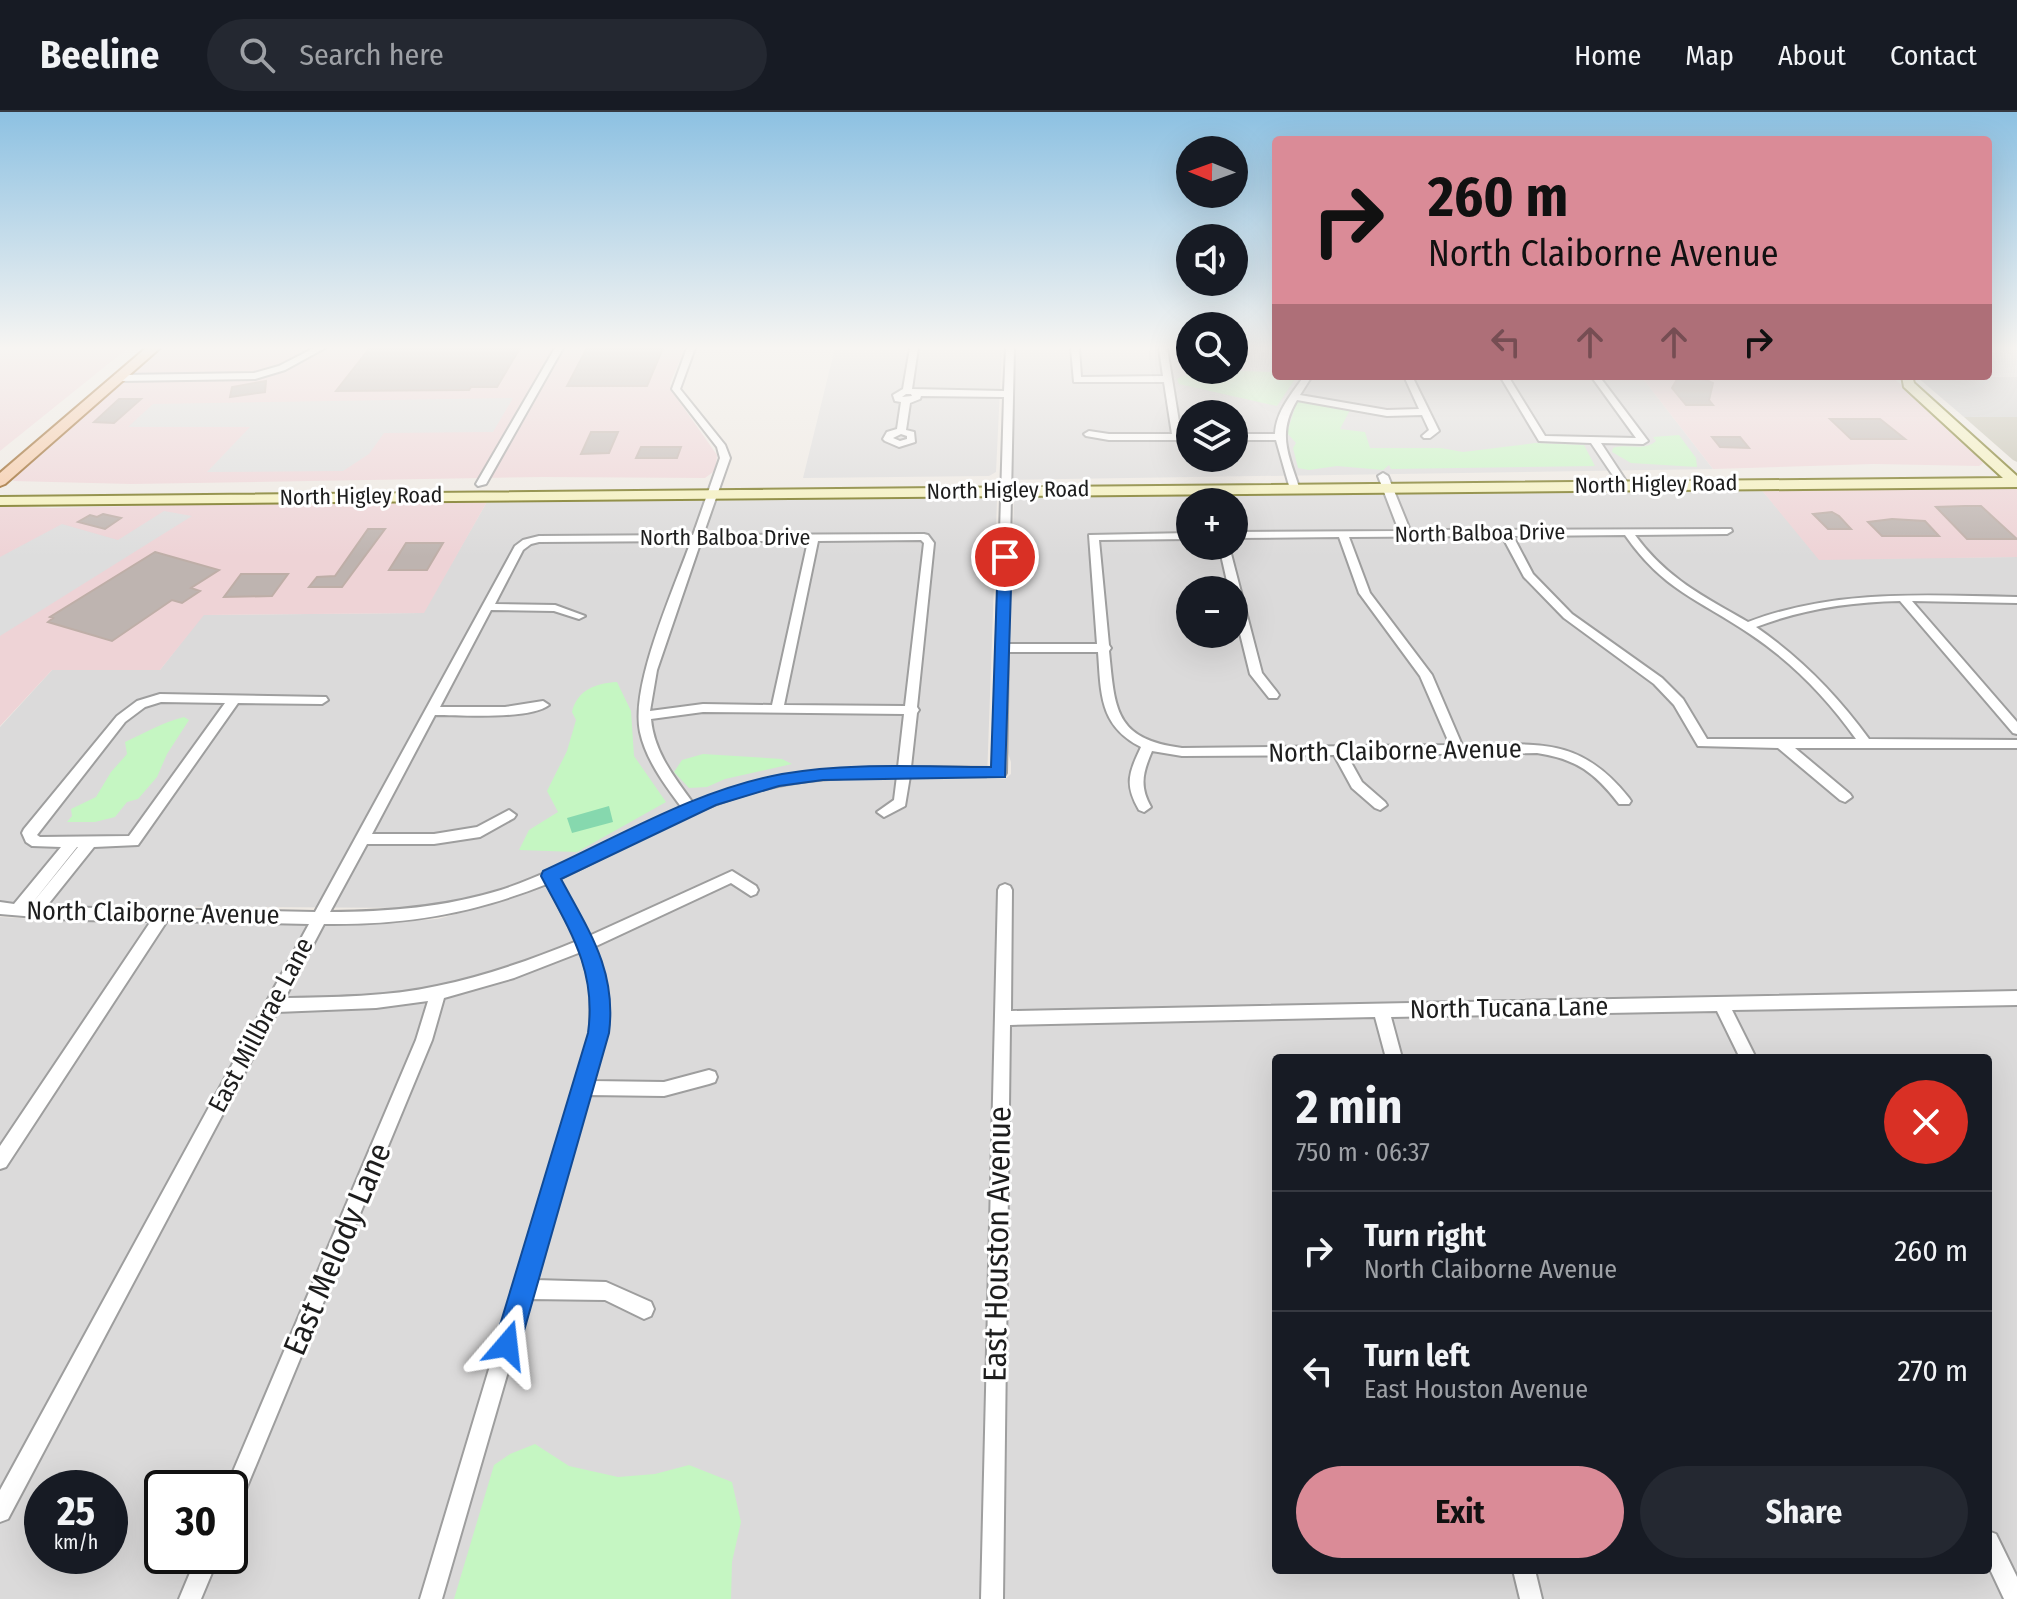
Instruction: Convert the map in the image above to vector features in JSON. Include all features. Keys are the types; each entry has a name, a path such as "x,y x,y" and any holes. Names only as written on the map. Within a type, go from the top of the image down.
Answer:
{"main road":[{"path":"0,461 53,417"},
{"path":"0,481 73,417"},
{"path":"1955,417 2014,476"},
{"name":"North Higley Road","path":"0,489 223,492 2014,476"},
{"name":"North Higley Road","path":"0,501 223,492"}],"street":[{"path":"478,490 519,417"},
{"path":"691,811 653,755 643,716 643,700 717,487 724,452 699,417"},
{"path":"901,431 905,417"},
{"path":"1008,417 1004,648 1105,648"},
{"path":"1281,417 1278,437 1292,482"},
{"path":"1427,417 1434,431 1427,436"},
{"path":"1529,417 1542,439 1643,441 1626,417"},
{"path":"1089,434 1176,437"},
{"path":"1248,437 1278,437"},
{"path":"1594,440 1619,479"},
{"path":"1385,481 1388,495 1411,534"},
{"name":"North Balboa Drive","path":"1248,535 1727,531"},
{"path":"1628,532 1643,555 1676,587 1746,627 1818,683 1865,743"},
{"path":"1506,533 1528,575 1568,616 1658,681 1679,702 1703,743 2017,744"},
{"path":"1343,534 1365,593 1426,675 1458,750"},
{"path":"777,709 814,536"},
{"path":"1144,807 1135,793 1134,780 1148,746 1132,737 1112,715 1093,537 1176,536"},
{"name":"North Balboa Drive","path":"527,542 539,539 924,537 929,543 913,710"},
{"name":"East Millbrae Lane","path":"0,1511 519,548 527,542"},
{"path":"1228,560 1256,674 1273,695"},
{"path":"1904,599 2017,730"},
{"path":"1746,627 1775,613 1825,601 2017,600"},
{"path":"488,607 555,608 579,616"},
{"name":"North Claiborne Avenue","path":"0,908 34,912 397,916 448,909 501,895 744,789 779,780 823,774 999,773 1004,648"},
{"path":"234,699 133,841 37,842 31,838 29,833 121,719 141,704 160,698 322,700"},
{"path":"432,711 505,711 543,705"},
{"path":"643,716 703,708 913,710 900,803 884,812"},
{"path":"1781,743 1845,797"},
{"name":"North Claiborne Avenue","path":"1148,746 1182,752 1561,751 1598,770 1624,801"},
{"path":"1339,753 1357,785 1380,805"},
{"path":"362,839 434,839 480,832 509,815"},
{"path":"34,912 91,840"},
{"path":"17,911 74,841"},
{"path":"431,1599 524,1289 601,1012 597,971 586,943 550,876"},
{"path":"273,1005 352,1004 438,993 521,970 732,876 751,890"},
{"name":"East Houston Avenue","path":"992,1599 1005,890"},
{"path":"0,1161 163,914"},
{"name":"East Melody Lane","path":"244,1470 424,1040 438,993"},
{"name":"North Tucana Lane","path":"1001,1018 2017,998"},
{"path":"1722,1005 1746,1054"},
{"path":"1381,1010 1393,1054"},
{"path":"582,1088 664,1089 709,1077"},
{"path":"524,1289 606,1291 644,1309"},
{"path":"1992,1550 2016,1599"},
{"path":"190,1599 200,1574"},
{"path":"1525,1574 1531,1599"}],"shaded area":[{"path":"0,417 42,417 0,451"},
{"path":"83,417 690,417 717,455 713,472 705,478 543,477 131,484 13,481 19,471"},
{"path":"138,417 502,417 493,432 384,433 369,454 343,471 207,472 250,427 128,427"},
{"path":"818,417 999,417 996,472 989,476 803,478"},
{"path":"1008,417 1176,417 1176,472 1248,472 1248,417 1673,417 1713,469 1006,480"},
{"path":"1673,417 1939,417 1983,463 1979,466 1874,464 1713,469"},
{"path":"1964,417 2017,417 2017,462"},
{"path":"1760,488 1820,559 2017,557 2017,1599 0,1599 0,917 370,923 438,919 511,899 720,804 763,788 757,781 730,788 525,881 452,903 415,908 59,906 0,902 0,727 52,670 160,670 203,615 423,613 488,500 992,496 997,500 987,779 1005,779 1011,774 1007,750 1014,497 1021,495 1176,494 1176,560 1248,560 1248,493"},
{"path":"1760,488 2017,489 2017,557 1819,560"},
{"path":"488,500 424,613 204,615 160,670 52,670 0,726 0,506 52,508"},
{"path":"164,511 192,516 0,636 0,557 62,524 118,540"}],"green space":[{"path":"1292,417 1346,417 1340,429 1365,432 1370,448 1441,448 1463,452 1535,443 1584,445 1595,466 1391,469 1389,465 1383,470 1337,466 1309,470 1298,468 1293,448 1296,443 1287,433"},
{"path":"1679,435 1696,458 1697,467 1631,463 1612,452 1613,448 1651,444 1656,441 1653,437"},
{"path":"617,682 631,711 634,756 666,802 577,852 519,850 529,830 558,812 547,791 567,751 576,720 572,712 578,698 588,689"},
{"path":"184,717 189,720 167,754 157,777 138,799 127,802 115,817 95,822 67,822 72,816 71,809 96,797 111,772 127,754 125,742"},
{"path":"703,754 782,759 792,764 725,779 707,787 689,788 674,772 682,760"},
{"path":"609,806 613,822 572,833 567,818"},
{"path":"535,1444 569,1466 618,1477 655,1474 689,1465 732,1482 741,1522 732,1562 731,1599 454,1599 494,1465 510,1454"}],"building":[{"path":"99,417 120,417 114,423 94,422"},
{"path":"1830,419 1880,419 1905,439 1851,439"},
{"path":"591,432 618,432 609,453 581,454"},
{"path":"1712,437 1740,437 1749,448 1720,447"},
{"path":"641,447 681,447 677,458 636,458"},
{"path":"1981,506 2017,539 1967,539 1936,507"},
{"path":"1832,512 1851,529 1828,529 1813,514"},
{"path":"103,514 121,518 105,529 78,522 90,515 97,517"},
{"path":"1892,519 1925,521 1939,536 1882,536 1868,522"},
{"path":"368,529 385,529 342,587 309,587 317,577 335,576"},
{"path":"406,543 443,543 427,570 389,570"},
{"path":"155,552 219,570 191,588 200,591 182,603 172,600 112,641 48,622 53,618 50,617"},
{"path":"241,574 288,574 272,596 224,597"}],"route":[{"path":"507,1345 598,1033 601,1012 597,971 586,943 550,876 710,801 779,780 823,774 999,773 1005,557"}]}
